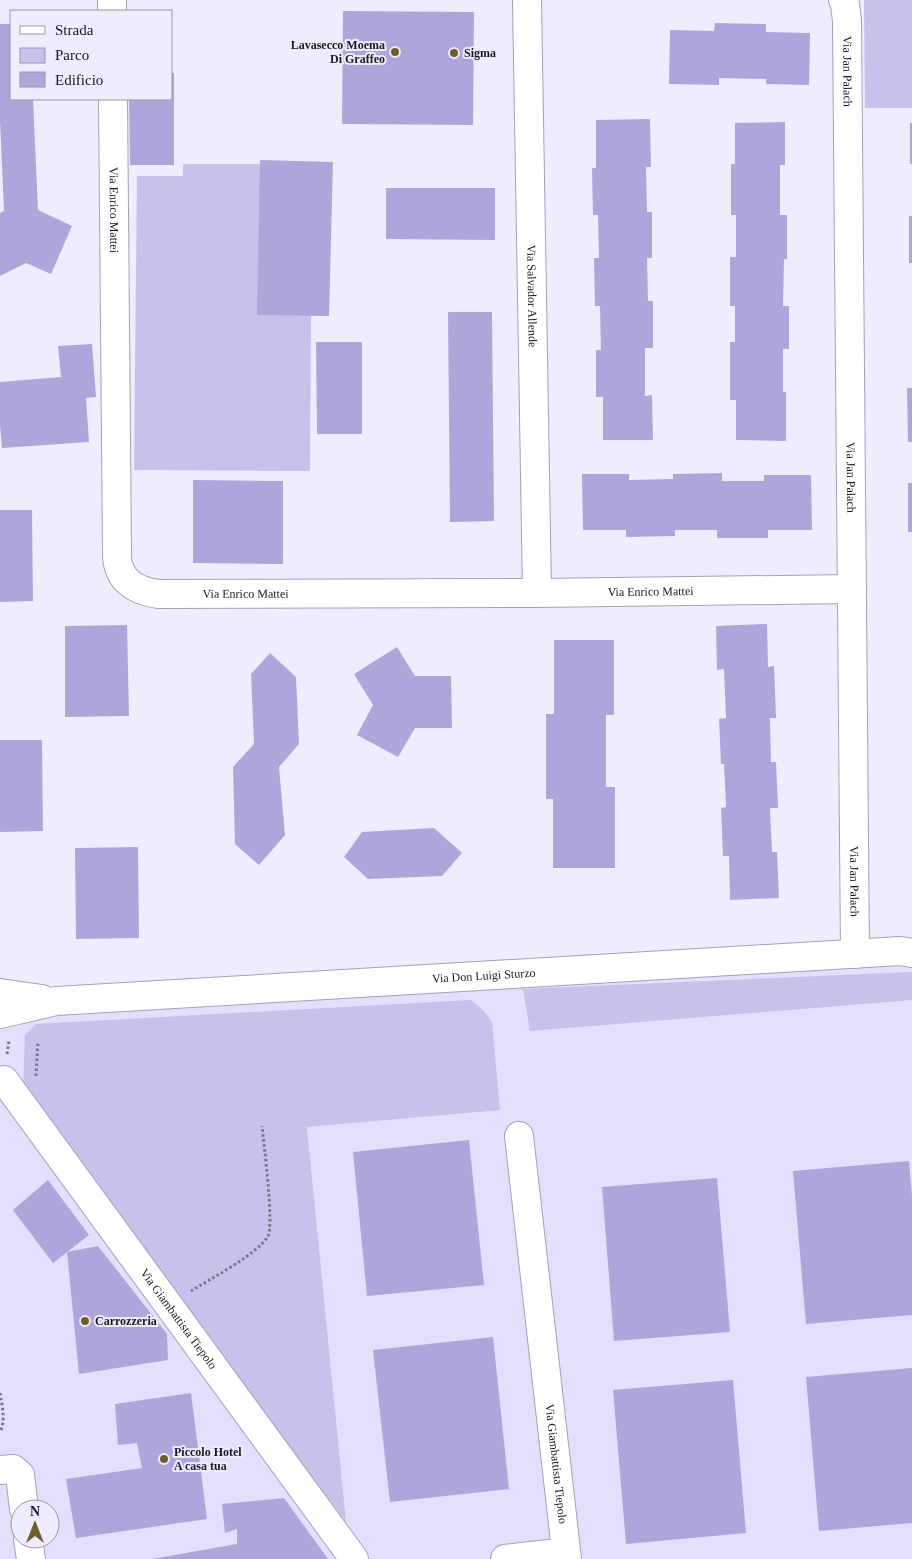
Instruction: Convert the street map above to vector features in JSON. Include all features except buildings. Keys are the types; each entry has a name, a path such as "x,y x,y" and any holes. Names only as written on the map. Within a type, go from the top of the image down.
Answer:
{"street":[{"name":"Via Salvador Allende","path":"527,0 537,594"},
{"name":"Via Jan Palach","path":"843,0 846,4 847,21 854,954"},
{"name":"Via Enrico Mattei","path":"113,100 117,552 119,568 129,582 142,591 159,594 537,594 852,589"},
{"name":"Via Don Luigi Sturzo","path":"0,1014 56,1001 900,951 912,953"},
{"name":"Via Don Luigi Sturzo","path":"0,993 56,1001"},
{"name":"Via Giambattista Tiepolo","path":"4,1080 354,1559"},
{"name":"Via Giambattista Tiepolo","path":"505,1559 566,1555 519,1136"},
{"path":"0,1470 13,1469 20,1474 23,1499"}],"path":[{"path":"169,1306 258,1250 269,1235 270,1219 262,1126"},
{"path":"0,1393 4,1417 0,1432"}],"shaded area":[{"path":"912,960 912,1559 0,1559 0,1019 57,1007"}],"green space":[{"path":"864,0 912,0 912,108 865,108"},
{"path":"183,164 312,164 310,471 134,470 137,176 183,176"},
{"path":"912,972 912,1000 530,1031 523,989"},
{"path":"471,1000 484,1011 492,1022 500,1110 307,1127 346,1522 23,1090 25,1035 36,1024"}],"place":[{"name":"Lavasecco Moema Di Graffeo","path":"395,52"},
{"name":"Sigma","path":"454,53"},
{"name":"Carrozzeria","path":"85,1321"},
{"name":"Piccolo Hotel A casa tua","path":"164,1459"}]}
